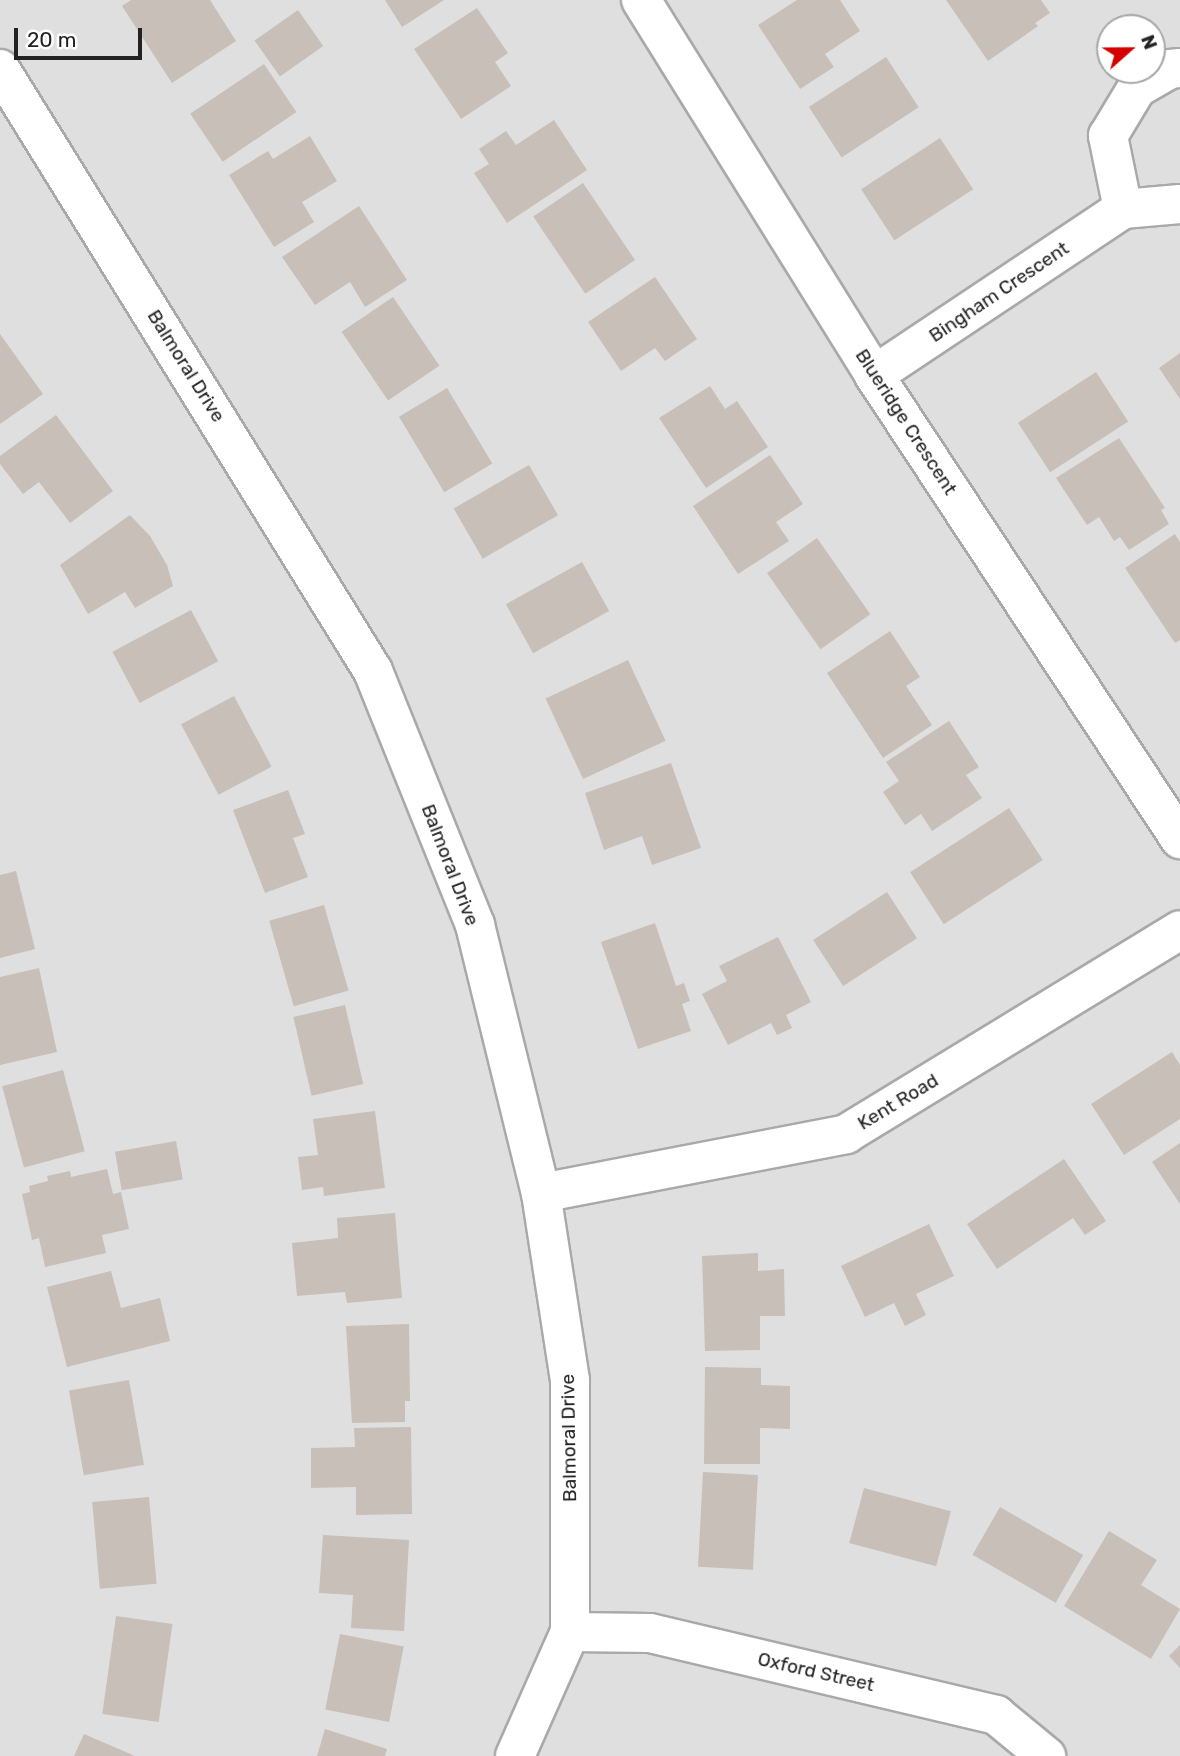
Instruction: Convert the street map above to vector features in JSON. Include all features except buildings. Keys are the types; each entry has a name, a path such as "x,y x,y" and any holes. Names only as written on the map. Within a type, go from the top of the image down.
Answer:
{"street":[{"name":"Blueridge Crescent","path":"641,0 874,374 1180,839"},
{"path":"1123,209 1108,136 1137,88 1170,69 1180,68"},
{"name":"Balmoral Drive","path":"0,69 373,671 475,925 541,1193 570,1380 570,1632 515,1756"},
{"name":"Bingham Crescent","path":"874,374 1123,209 1180,204"},
{"name":"Kent Road","path":"541,1193 846,1134 1180,930"},
{"name":"Oxford Street","path":"570,1632 650,1633 996,1715 1046,1756"}],"shaded area":[{"path":"0,0 1180,0 1180,1756 0,1756"}]}
